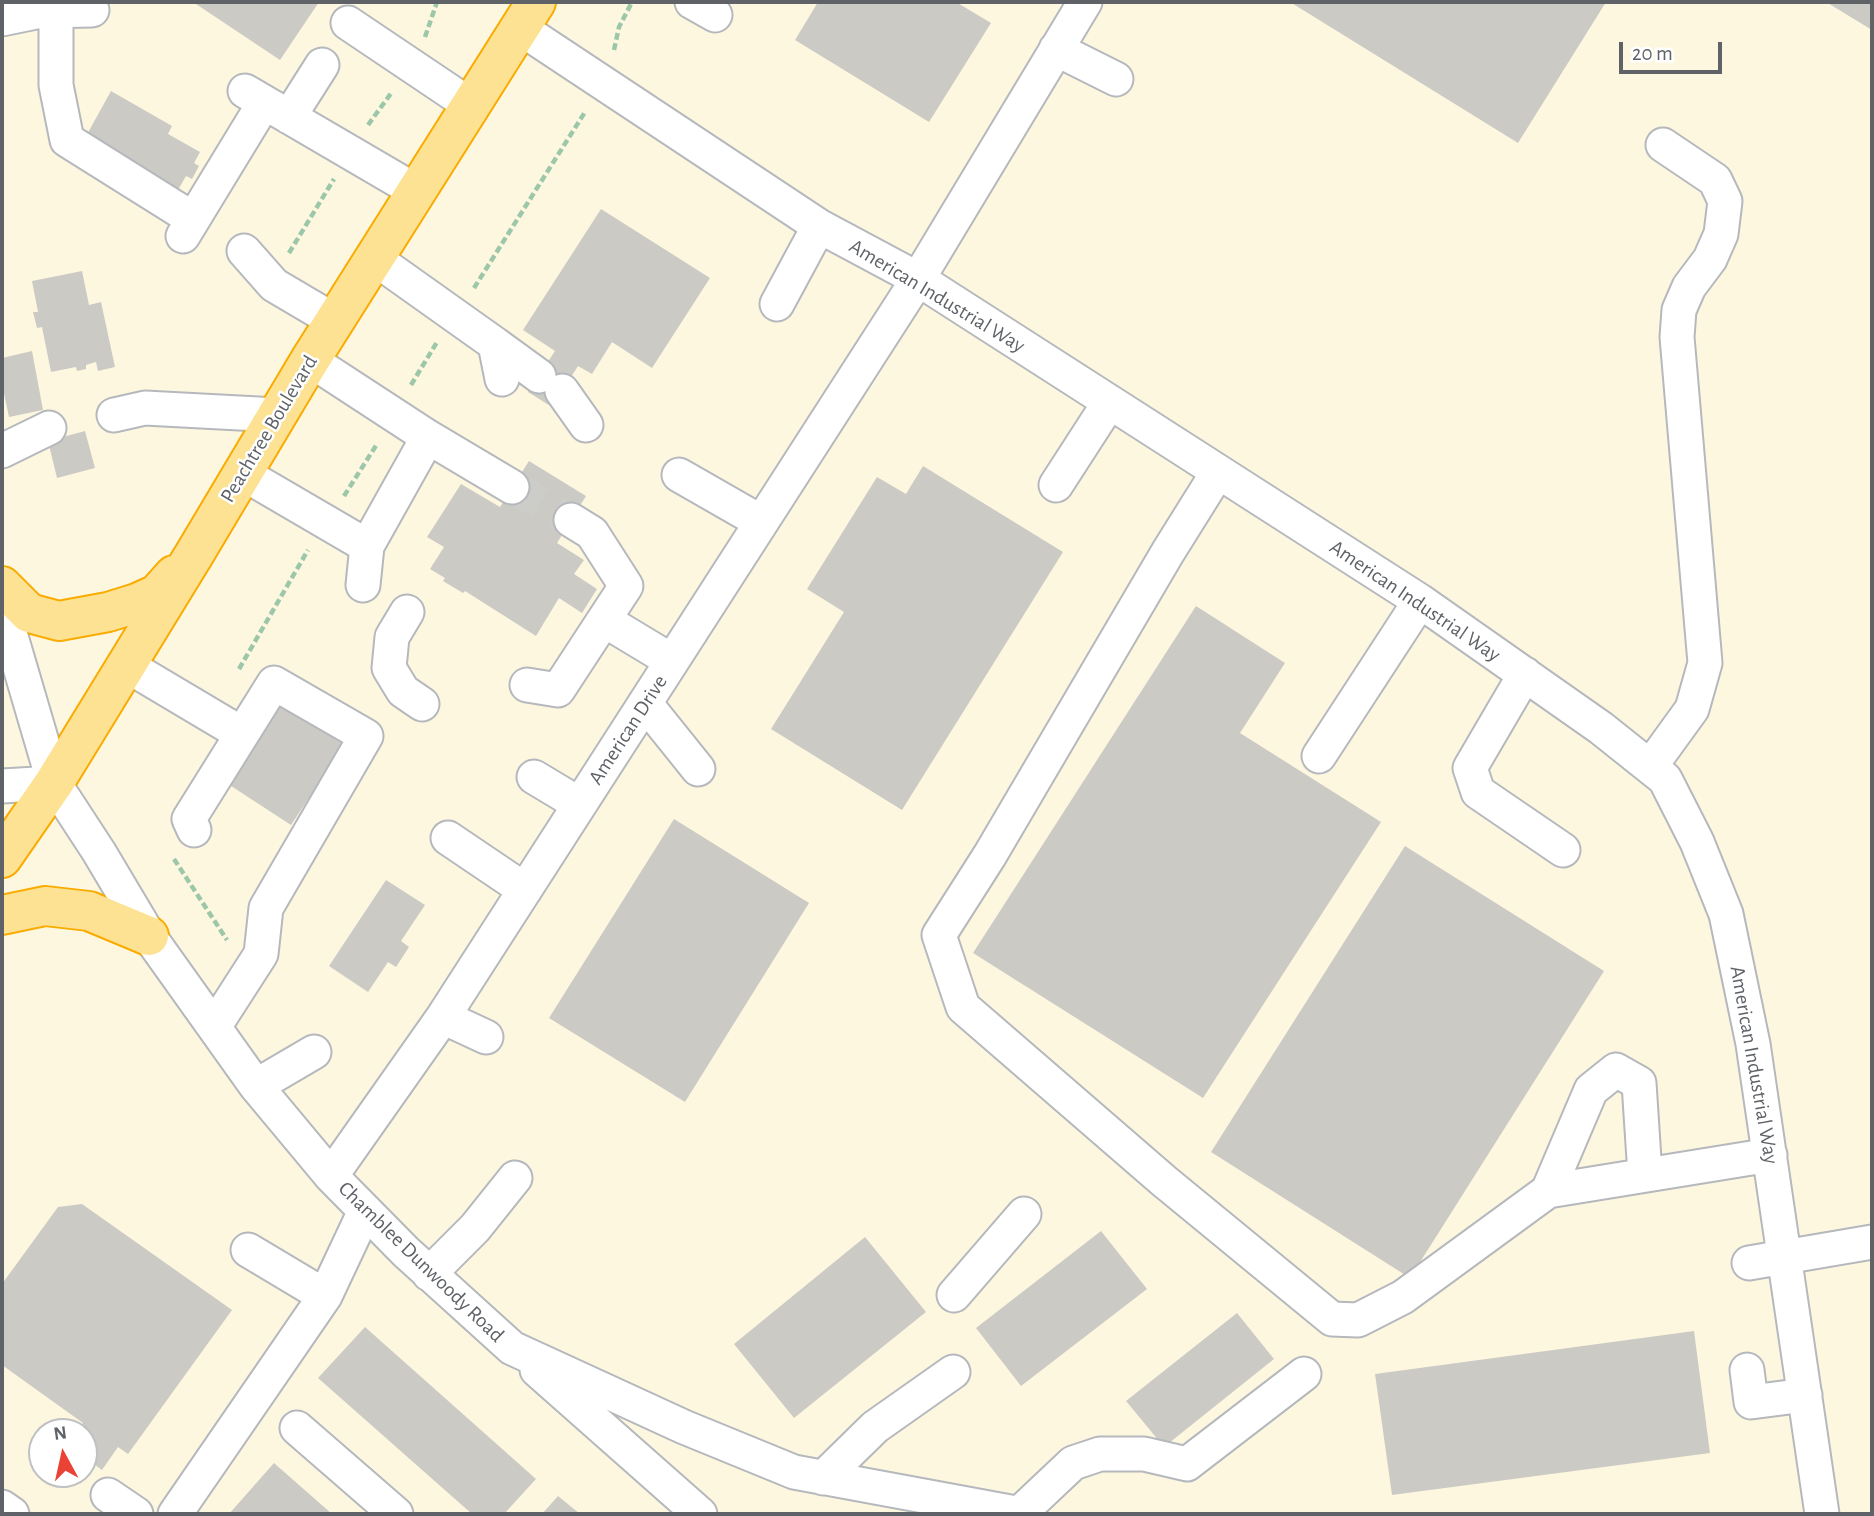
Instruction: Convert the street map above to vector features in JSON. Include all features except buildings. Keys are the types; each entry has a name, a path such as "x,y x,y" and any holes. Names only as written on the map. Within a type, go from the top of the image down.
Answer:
{"highway":[{"name":"Peachtree Boulevard","path":"2,858 54,782 310,360 528,15"},
{"path":"2,586 29,613 58,621 87,617 157,594 195,553"},
{"path":"2,915 45,906 89,911 149,936"}],"street":[{"name":"American Drive","path":"331,1176 443,1017 918,279 1085,2"},
{"path":"2,19 41,11 92,10"},
{"path":"56,11 56,85 67,140 188,228 266,104 322,65"},
{"name":"American Industrial Way","path":"528,15 819,226 918,279 1420,601 1601,728 1665,779 1697,842 1726,914 1753,1044 1822,1514"},
{"path":"348,23 470,105"},
{"path":"1056,49 1116,79"},
{"path":"266,104 416,191"},
{"path":"1650,767 1692,709 1705,663 1677,337 1679,310 1689,287 1710,259 1721,234 1726,201 1715,180 1662,145"},
{"path":"777,304 819,226"},
{"path":"244,251 274,285 335,321"},
{"path":"374,258 550,384 586,425"},
{"path":"495,344 502,379"},
{"path":"310,360 428,437 512,487"},
{"path":"132,401 277,415"},
{"path":"1056,485 1109,403"},
{"path":"2,451 49,428"},
{"path":"363,585 367,546 428,437"},
{"path":"242,472 367,546"},
{"path":"1219,472 1168,552 990,855 939,935 963,1007 1332,1319 1358,1320 1403,1297 1548,1191 1770,1155"},
{"path":"679,475 761,522"},
{"path":"527,685 558,690 626,586 592,533 571,520"},
{"path":"1319,756 1420,601"},
{"name":"Chamblee Dunwoody Road","path":"2,606 54,782 149,936 256,1086 331,1176 429,1274 512,1348 696,1432 794,1472 1020,1514"},
{"path":"407,612 392,637 389,668 402,691 422,704"},
{"path":"604,620 672,661"},
{"path":"126,665 242,734"},
{"path":"1525,674 1470,768 1478,792 1563,850"},
{"path":"194,830 189,819 275,682 366,736 262,888 266,908 261,954 214,1027"},
{"path":"645,704 698,769"},
{"path":"534,777 579,804"},
{"path":"2,786 54,782"},
{"path":"448,838 525,890"},
{"path":"443,1017 486,1037"},
{"path":"256,1086 314,1052"},
{"path":"1548,1191 1591,1090 1616,1070 1639,1083 1645,1175"},
{"path":"429,1274 475,1228 515,1178"},
{"path":"175,1514 325,1296 365,1210"},
{"path":"954,1295 1024,1214"},
{"path":"1749,1263 1872,1242"},
{"path":"248,1250 325,1296"},
{"path":"512,1348 700,1514"},
{"path":"1747,1370 1751,1402 1805,1395"},
{"path":"823,1478 876,1427 953,1372"},
{"path":"1020,1514 1073,1463 1100,1454 1144,1454 1187,1464 1304,1374"},
{"path":"297,1428 396,1514"},
{"path":"108,1494 136,1514"},
{"path":"2,1507 12,1514"}],"path":[{"path":"425,39 437,2"},
{"path":"610,56 615,49 624,16 632,2"},
{"path":"360,136 396,86"},
{"path":"472,292 590,103"},
{"path":"284,263 340,169"},
{"path":"408,390 443,332"},
{"path":"339,505 381,437"},
{"path":"239,670 313,542"}],"shaded area":[{"path":"2,2 1872,2 1872,1514 2,1514"}],"tunnel":[{"path":"512,487 571,520"}]}
